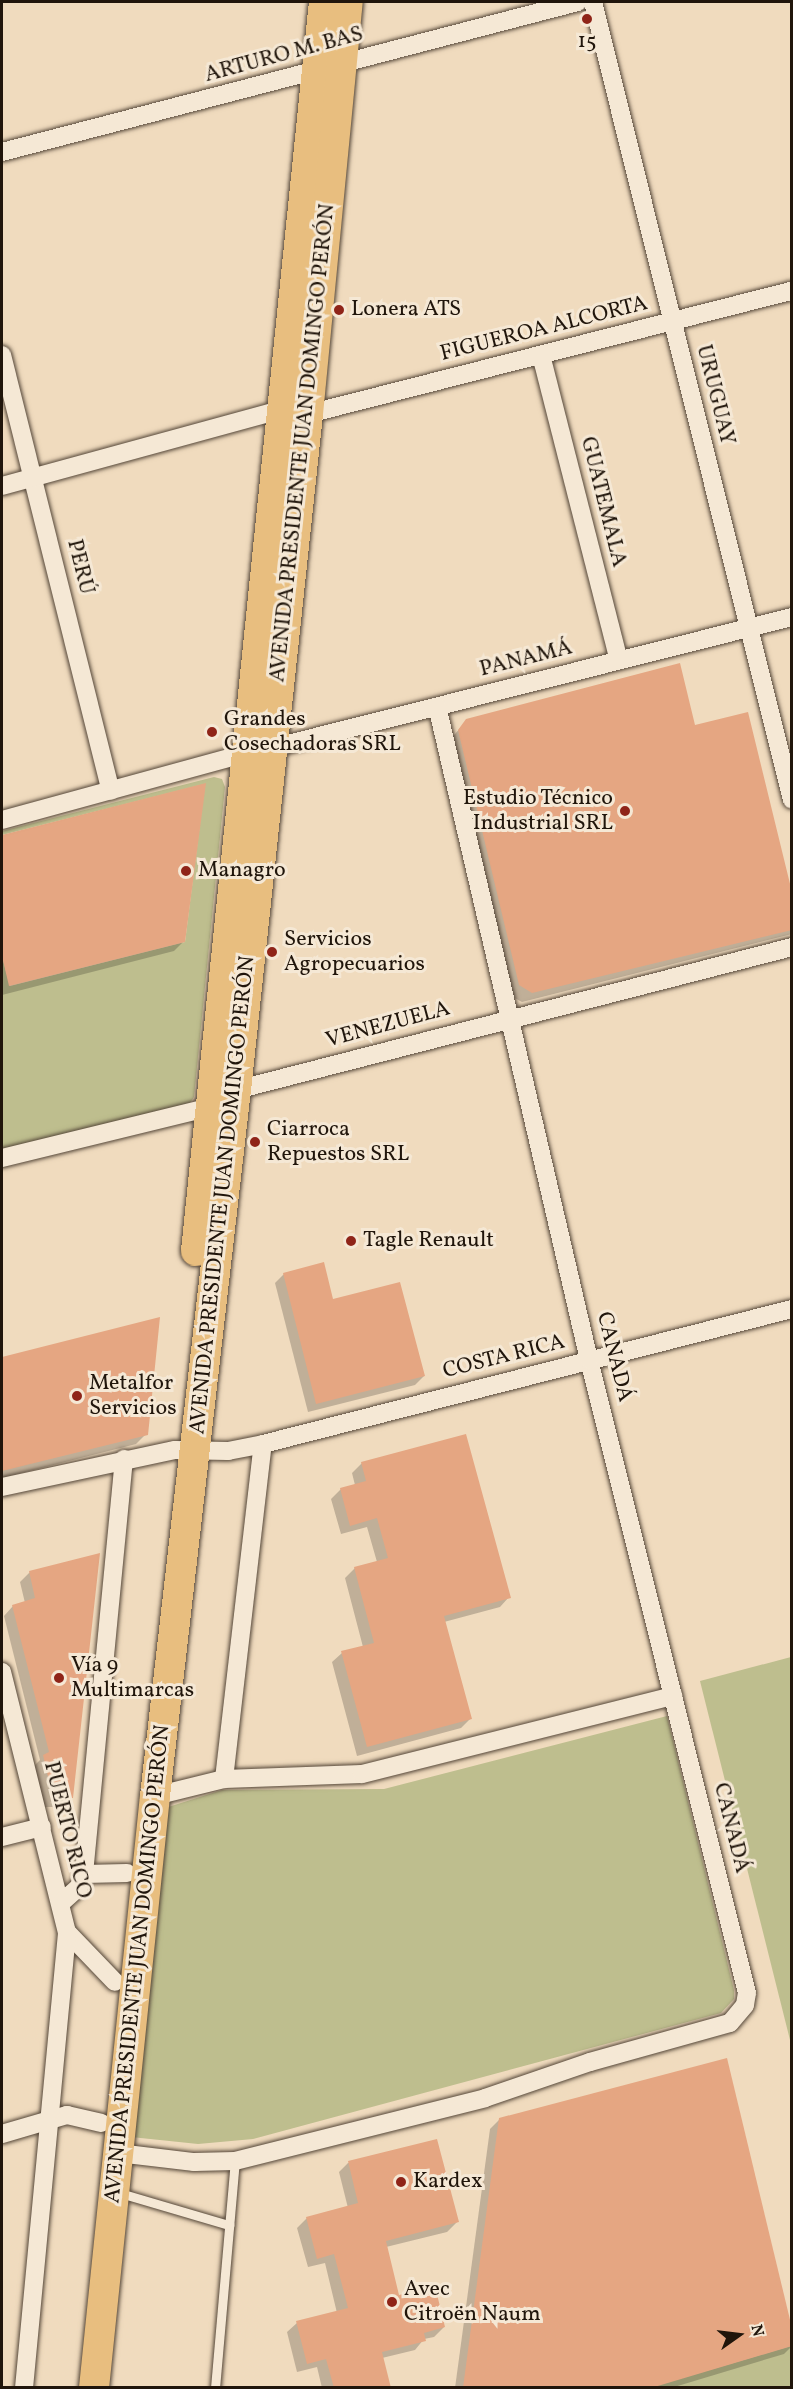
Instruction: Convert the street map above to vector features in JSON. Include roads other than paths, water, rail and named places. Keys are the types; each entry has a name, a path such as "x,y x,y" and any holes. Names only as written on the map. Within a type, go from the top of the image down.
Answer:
{"main road":[{"name":"AVENIDA PRESIDENTE JUAN DOMINGO PERÓN","path":"324,2 330,66"},
{"name":"AVENIDA PRESIDENTE JUAN DOMINGO PERÓN","path":"73,2388 127,1873 184,1450 224,1098 330,66 348,2"},
{"name":"AVENIDA PRESIDENTE JUAN DOMINGO PERÓN","path":"93,2388 155,1796 184,1450"}],"street":[{"name":"ARTURO M. BAS","path":"2,152 578,2"},
{"name":"URUGUAY","path":"593,2 792,800"},
{"name":"FIGUEROA ALCORTA","path":"2,486 296,412 541,355 792,291"},
{"name":"PERÚ","path":"2,355 111,791"},
{"name":"GUATEMALA","path":"541,355 619,660"},
{"name":"PANAMÁ","path":"2,820 259,750 792,617"},
{"name":"CANADÁ","path":"235,2161 485,2098 590,2062 730,2023 740,2015 745,2006 747,1993 589,1360 436,706"},
{"name":"VENEZUELA","path":"2,1158 508,1019 792,947"},
{"name":"COSTA RICA","path":"184,1450 228,1451 263,1444 792,1308"},
{"path":"224,1779 263,1444"},
{"path":"2,1487 124,1459 184,1450"},
{"path":"61,1904 79,1887 84,1874 124,1459"},
{"name":"PUERTO RICO","path":"2,1672 67,1932 115,1982"},
{"path":"155,1796 224,1779 362,1774 673,1696"},
{"path":"2,1837 42,1827"},
{"path":"84,1874 127,1873"},
{"path":"24,2388 67,1932"},
{"path":"2,2134 67,2115 101,2123"},
{"path":"118,2153 194,2162 235,2161"}],"lane":[{"path":"215,2388 235,2161"},
{"path":"114,2191 230,2225"}],"place":[{"name":"15","path":"587,19"},
{"name":"Lonera ATS","path":"339,310"},
{"name":"Grandes Cosechadoras SRL","path":"212,732"},
{"name":"Estudio Técnico Industrial SRL","path":"625,811"},
{"name":"Managro","path":"186,871"},
{"name":"Servicios Agropecuarios","path":"272,952"},
{"name":"Ciarroca Repuestos SRL","path":"255,1142"},
{"name":"Tagle Renault","path":"351,1241"},
{"name":"Metalfor Servicios","path":"77,1396"},
{"name":"Vía 9 Multimarcas","path":"59,1678"},
{"name":"Kardex","path":"401,2182"},
{"name":"Avec Citroën Naum","path":"392,2302"}]}
